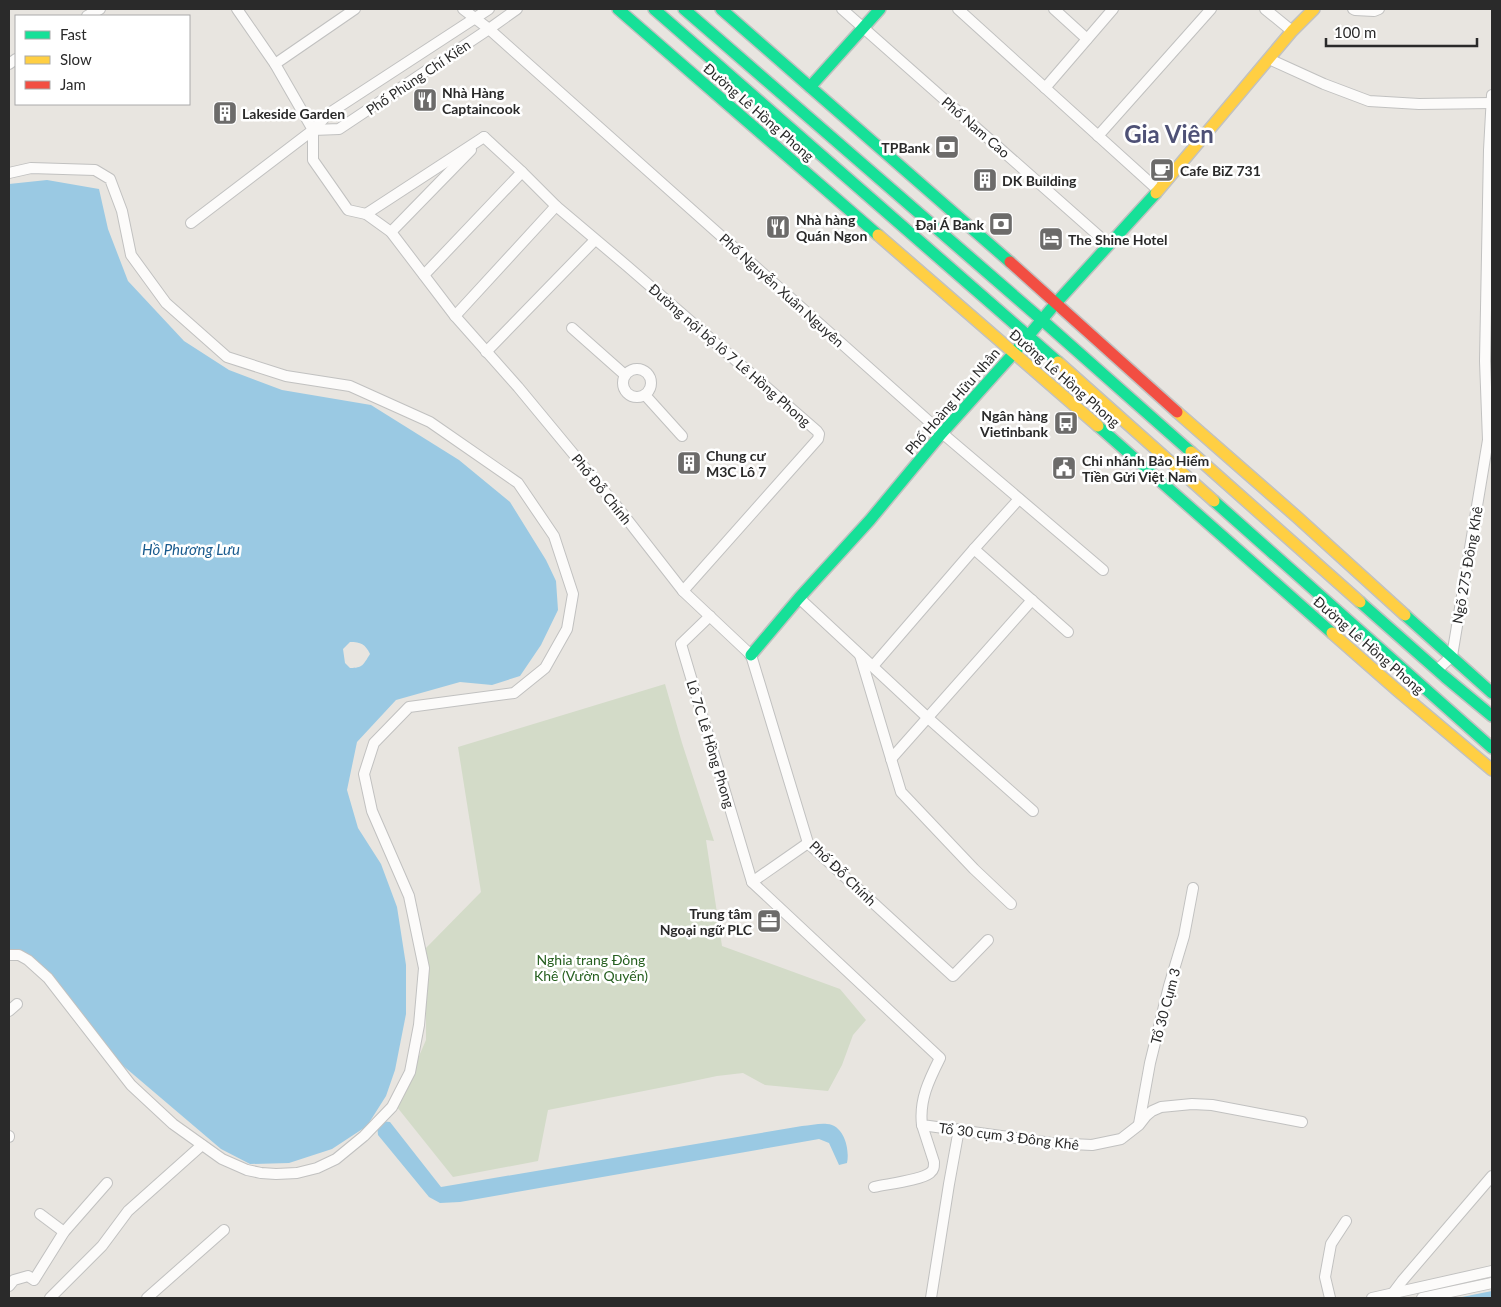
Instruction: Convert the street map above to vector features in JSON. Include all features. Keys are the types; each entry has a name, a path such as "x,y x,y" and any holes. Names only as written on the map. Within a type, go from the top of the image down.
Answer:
{"main road":[{"name":"Đường Lê Hồng Phong","path":"618,9 1014,353 1391,685 1492,770"},
{"name":"Đường Lê Hồng Phong","path":"654,9 1028,336 1492,748"},
{"name":"Đường Lê Hồng Phong","path":"684,9 1042,320 1437,670 1492,716"},
{"path":"721,9 1056,303 1150,389 1414,621 1492,693"},
{"path":"810,87 880,9"},
{"name":"Phố Hoàng Hữu Nhân","path":"751,655 799,598 870,520 942,433 1158,190 1292,31 1314,9"}],"street":[{"path":"89,15 100,9"},
{"path":"237,9 275,64 314,130"},
{"path":"275,64 355,9"},
{"name":"Phố Nguyễn Xuân Nguyên","path":"463,9 490,29 942,433 1103,570"},
{"name":"Phố Phùng Chí Kiên","path":"191,223 314,130 328,114 489,9"},
{"name":"Phố Phùng Chí Kiên","path":"314,130 339,130 517,9"},
{"name":"Phố Nam Cao","path":"842,9 1109,246"},
{"path":"958,9 1158,190"},
{"path":"1054,9 1087,39"},
{"path":"1045,88 1113,9"},
{"path":"1098,136 1211,9"},
{"path":"1265,9 1292,31"},
{"path":"1353,9 1374,11 1379,9"},
{"path":"1269,59 1324,84 1369,101 1419,104 1492,103"},
{"name":"Ngõ 275 Đông Khê","path":"1452,656 1488,440 1485,361 1492,95"},
{"name":"Phố Đỗ Chính","path":"314,130 313,160 348,210 366,214 391,232 455,316 518,387 683,591 751,655 808,843 953,976 988,940"},
{"path":"366,214 484,137"},
{"path":"391,232 484,137"},
{"name":"Đường nội bộ lô 7 Lê Hồng Phong","path":"484,137 556,206 817,430 819,434 818,439 683,591"},
{"path":"9,173 30,168 95,170 110,179 122,211 131,255 166,303 227,357 286,376 350,386 430,422 518,483 554,536 573,594 567,629 545,668 514,693 409,707 374,742 364,774 372,811 410,896 424,968 419,1025 410,1072 392,1107 364,1136 336,1160 317,1168 297,1173 269,1173 247,1170 222,1159 173,1124 131,1085 48,978 28,960 19,955 9,954"},
{"path":"424,276 522,172"},
{"path":"455,316 556,206"},
{"path":"486,352 595,240"},
{"path":"572,328 625,375"},
{"path":"633,369 642,369 650,374 652,379 651,388 645,395 636,397 627,393 623,384 625,375 633,369"},
{"path":"645,395 682,436"},
{"path":"873,666 974,548 1019,499"},
{"path":"974,548 1068,632"},
{"path":"799,598 928,718 1033,811"},
{"path":"891,759 1032,600"},
{"name":"Lô 7C Lê Hồng Phong","path":"710,616 681,644 752,882"},
{"path":"860,654 901,792 1011,904"},
{"path":"1437,670 1452,656"},
{"path":"752,882 808,843"},
{"name":"Tổ 30 cụm 3 Đông Khê","path":"752,882 940,1058 924,1093 921,1114 922,1125 1051,1143 1092,1145 1121,1139 1139,1125 1152,1111 1161,1107 1192,1104 1212,1105 1302,1122"},
{"name":"Tổ 30 Cụm 3","path":"1139,1125 1150,1063 1169,986 1184,936 1193,888"},
{"path":"922,1125 934,1162 949,1184"},
{"path":"931,1298 959,1129"},
{"path":"50,1298 102,1246 128,1211 202,1145"},
{"path":"874,1187 923,1177 934,1168 934,1162"},
{"path":"1393,1294 1492,1176"},
{"path":"9,1286 14,1280 28,1276 34,1280 64,1232 107,1183"},
{"path":"40,1214 64,1232"},
{"path":"1330,1298 1325,1277 1331,1244 1346,1221"},
{"path":"147,1298 224,1230"},
{"path":"1372,1298 1492,1271"},
{"path":"1422,1298 1492,1283"}],"green space":[{"name":"Nghia trang Đông Khê (Vườn Quyến)","path":"665,684 714,841 706,840 722,946 840,989 866,1020 853,1035 842,1065 828,1091 765,1085 743,1073 717,1076 548,1110 538,1161 453,1177 397,1107 426,1040 426,948 481,892 458,747"}],"water":[{"name":"Hồ Phương Lưu","path":"47,180 99,189 108,229 128,281 184,341 229,370 282,390 371,405 459,460 510,502 546,560 556,581 558,610 541,645 520,676 492,685 460,682 396,700 357,742 347,790 358,828 381,864 397,907 406,965 406,1014 395,1070 386,1096 367,1126 332,1149 289,1163 250,1164 221,1149 114,1058 29,954 9,952 9,184","holes":["350,642 360,643 370,654 366,661 358,667 350,668 345,663 343,649"]},
{"path":"381,1121 390,1122 441,1187 821,1124 833,1125 842,1133 848,1157 847,1163 839,1165 829,1143 819,1139 460,1202 440,1203 429,1197 378,1135 377,1125"},
{"path":"1492,1291 1492,1298 1457,1298"}],"traffic: fast":[{"path":"618,9 878,235"},
{"path":"654,9 1058,362"},
{"path":"684,9 1191,452"},
{"path":"721,9 1010,262"},
{"path":"810,87 880,9"},
{"path":"751,655 799,598 870,520 942,433 1156,193"},
{"path":"1098,426 1332,633"},
{"path":"1214,501 1492,748"},
{"path":"1360,602 1492,716"},
{"path":"1405,615 1492,693"}],"traffic: slow":[{"path":"1156,193 1292,31 1314,9"},
{"path":"878,235 1098,426"},
{"path":"1058,362 1214,501"},
{"path":"1177,412 1405,615"},
{"path":"1191,452 1360,602"},
{"path":"1332,633 1492,770"}],"traffic: jam":[{"path":"1010,262 1177,412"}],"place":[{"name":"Nhà Hàng Captaincook","path":"425,100"},
{"name":"Lakeside Garden","path":"225,113"},
{"name":"TPBank","path":"947,147"},
{"name":"Cafe BiZ 731","path":"1162,170"},
{"name":"DK Building","path":"985,180"},
{"name":"Đại Á Bank","path":"1001,224"},
{"name":"Nhà hàng Quán Ngon","path":"778,227"},
{"name":"The Shine Hotel","path":"1051,239"},
{"name":"Ngân hàng Vietinbank","path":"1066,423"},
{"name":"Chung cư M3C Lô 7","path":"689,463"},
{"name":"Chi nhánh Bảo Hiểm Tiền Gửi Việt Nam","path":"1064,468"},
{"name":"Trung tâm Ngoại ngữ PLC","path":"769,921"}],"district":[{"name":"Gia Viên","path":"1169,133"}]}
